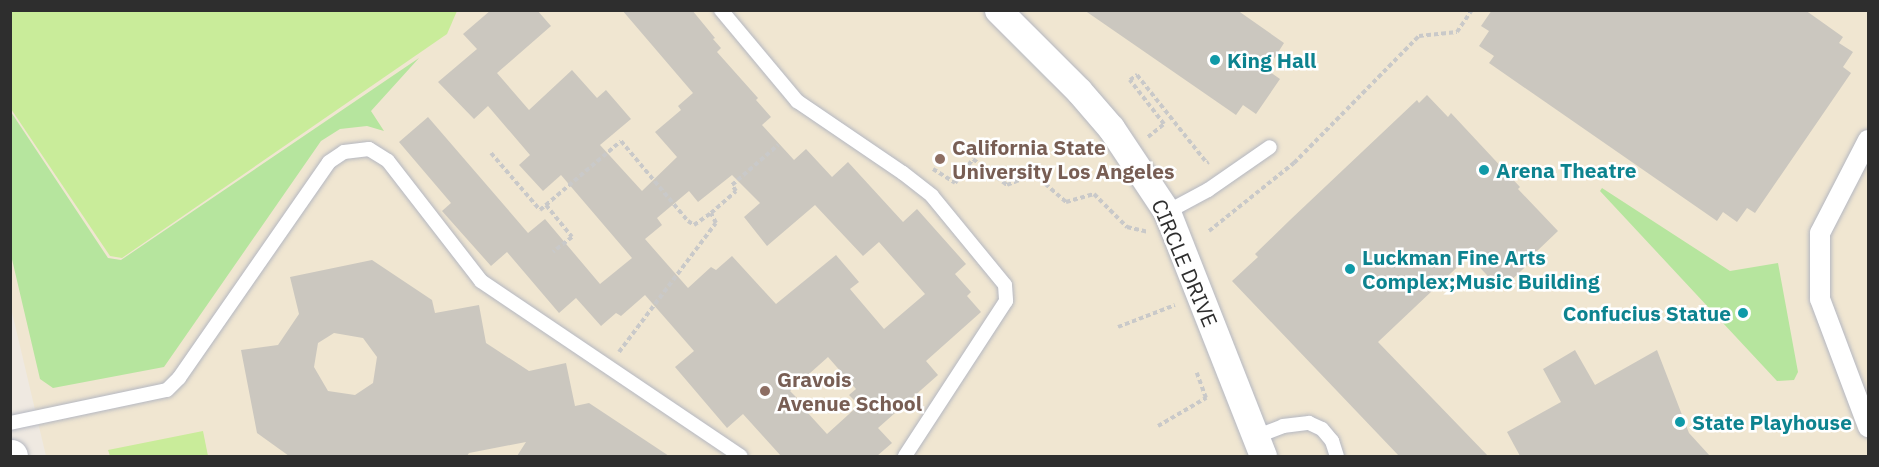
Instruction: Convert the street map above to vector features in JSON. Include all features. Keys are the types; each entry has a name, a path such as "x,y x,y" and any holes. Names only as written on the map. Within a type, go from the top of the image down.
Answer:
{"street":[{"name":"CIRCLE DRIVE","path":"998,10 1079,91 1111,128 1160,223 1259,447"},
{"path":"1869,140 1821,233 1820,288 1820,298 1869,427"}],"lane":[{"path":"721,10 797,101 903,173 932,196 1005,285 1006,301 905,456"},
{"path":"1160,223 1270,147"},
{"path":"10,423 167,390 178,378 329,162 344,152 369,149 388,161 481,280 740,456"},
{"path":"1259,447 1283,426 1310,423 1322,429 1332,441 1337,456"}],"path":[{"path":"1209,231 1293,163 1419,36 1457,32 1472,10"},
{"path":"1148,137 1164,124 1130,80 1137,75 1207,164 1216,157"},
{"path":"491,153 540,210 621,141 688,221 694,225 736,191 732,185 778,145"},
{"path":"1270,147 1293,163"},
{"path":"927,164 955,183 973,159 1007,185 1034,174 1066,202 1094,194 1127,226 1160,223"},
{"path":"546,205 572,237 553,252"},
{"path":"607,367 716,223 711,213"},
{"path":"1118,327 1178,303"},
{"path":"1158,426 1206,398 1197,373"}],"shaded area":[{"name":"California State University Los Angeles","path":"10,11 1868,11 1868,456 46,456 11,308"}],"green space":[{"path":"10,11 457,11 447,34 122,258 110,256 11,109"},
{"path":"419,58 371,111 384,131 367,126 340,129 321,141 164,367 53,388 40,379 11,255 11,112 108,258 121,260"},
{"path":"1602,188 1730,271 1778,263 1798,372 1794,380 1777,381 1600,191"},
{"path":"203,431 208,456 110,456 108,450"}],"building":[{"path":"491,10 537,10 551,26 497,73 529,110 572,70 597,98 606,90 631,119 600,145 642,191 677,157 655,132 681,110 678,106 693,93 622,10 692,10 721,48 717,52 758,98 756,100 771,117 762,125 794,160 806,149 832,177 848,162 903,222 917,209 966,264 955,274 971,292 967,296 981,312 926,361 938,375 878,428 892,443 877,456 781,456 743,414 727,428 675,367 694,351 645,295 621,316 616,313 601,326 576,298 559,313 507,252 491,266 442,211 451,203 399,142 428,117 528,233 545,219 600,284 632,258 561,175 543,191 519,165 530,155 488,106 474,119 438,82 477,49 463,34","holes":["732,175 760,203 744,217 767,246 815,205 863,256 879,242 925,294 884,329 850,289 859,282 836,255 776,304 732,256 716,270 711,267 688,288 645,239 662,225 657,218 689,191 698,202","828,357 856,389 849,395 859,405 827,434 807,412 792,402 797,398 790,391"]},
{"name":"King Hall","path":"1084,10 1237,10 1284,43 1267,70 1280,79 1256,114 1243,105 1236,115"},
{"path":"1492,10 1805,10 1843,37 1839,43 1853,52 1843,67 1851,73 1755,213 1747,208 1737,222 1723,212 1717,221 1489,63 1494,56 1479,46 1489,31 1481,26"},
{"name":"Luckman Fine Arts Complex;Music Building","path":"1427,95 1448,117 1451,113 1558,231 1536,252 1538,255 1501,290 1469,256 1378,342 1488,456 1399,456 1232,281 1258,257 1255,254 1290,220 1417,100 1419,103"},
{"path":"372,260 432,300 435,313 479,305 486,343 529,371 566,363 575,406 589,403 669,456 517,456 526,442 469,453 467,456 289,456 257,433 241,350 278,345 299,314 290,277","holes":["334,333 363,338 377,357 373,383 355,395 328,391 314,367 318,343"]},
{"path":"1575,350 1595,385 1657,350 1689,433 1710,456 1520,456 1507,432 1561,402 1543,369"}],"place":[{"name":"King Hall","path":"1215,60"},
{"name":"California State University Los Angeles","path":"940,159"},
{"name":"Arena Theatre","path":"1484,170"},
{"name":"Luckman Fine Arts Complex;Music Building","path":"1350,269"},
{"name":"Confucius Statue","path":"1743,313"},
{"name":"Gravois Avenue School","path":"765,391"},
{"name":"State Playhouse","path":"1680,422"}]}
